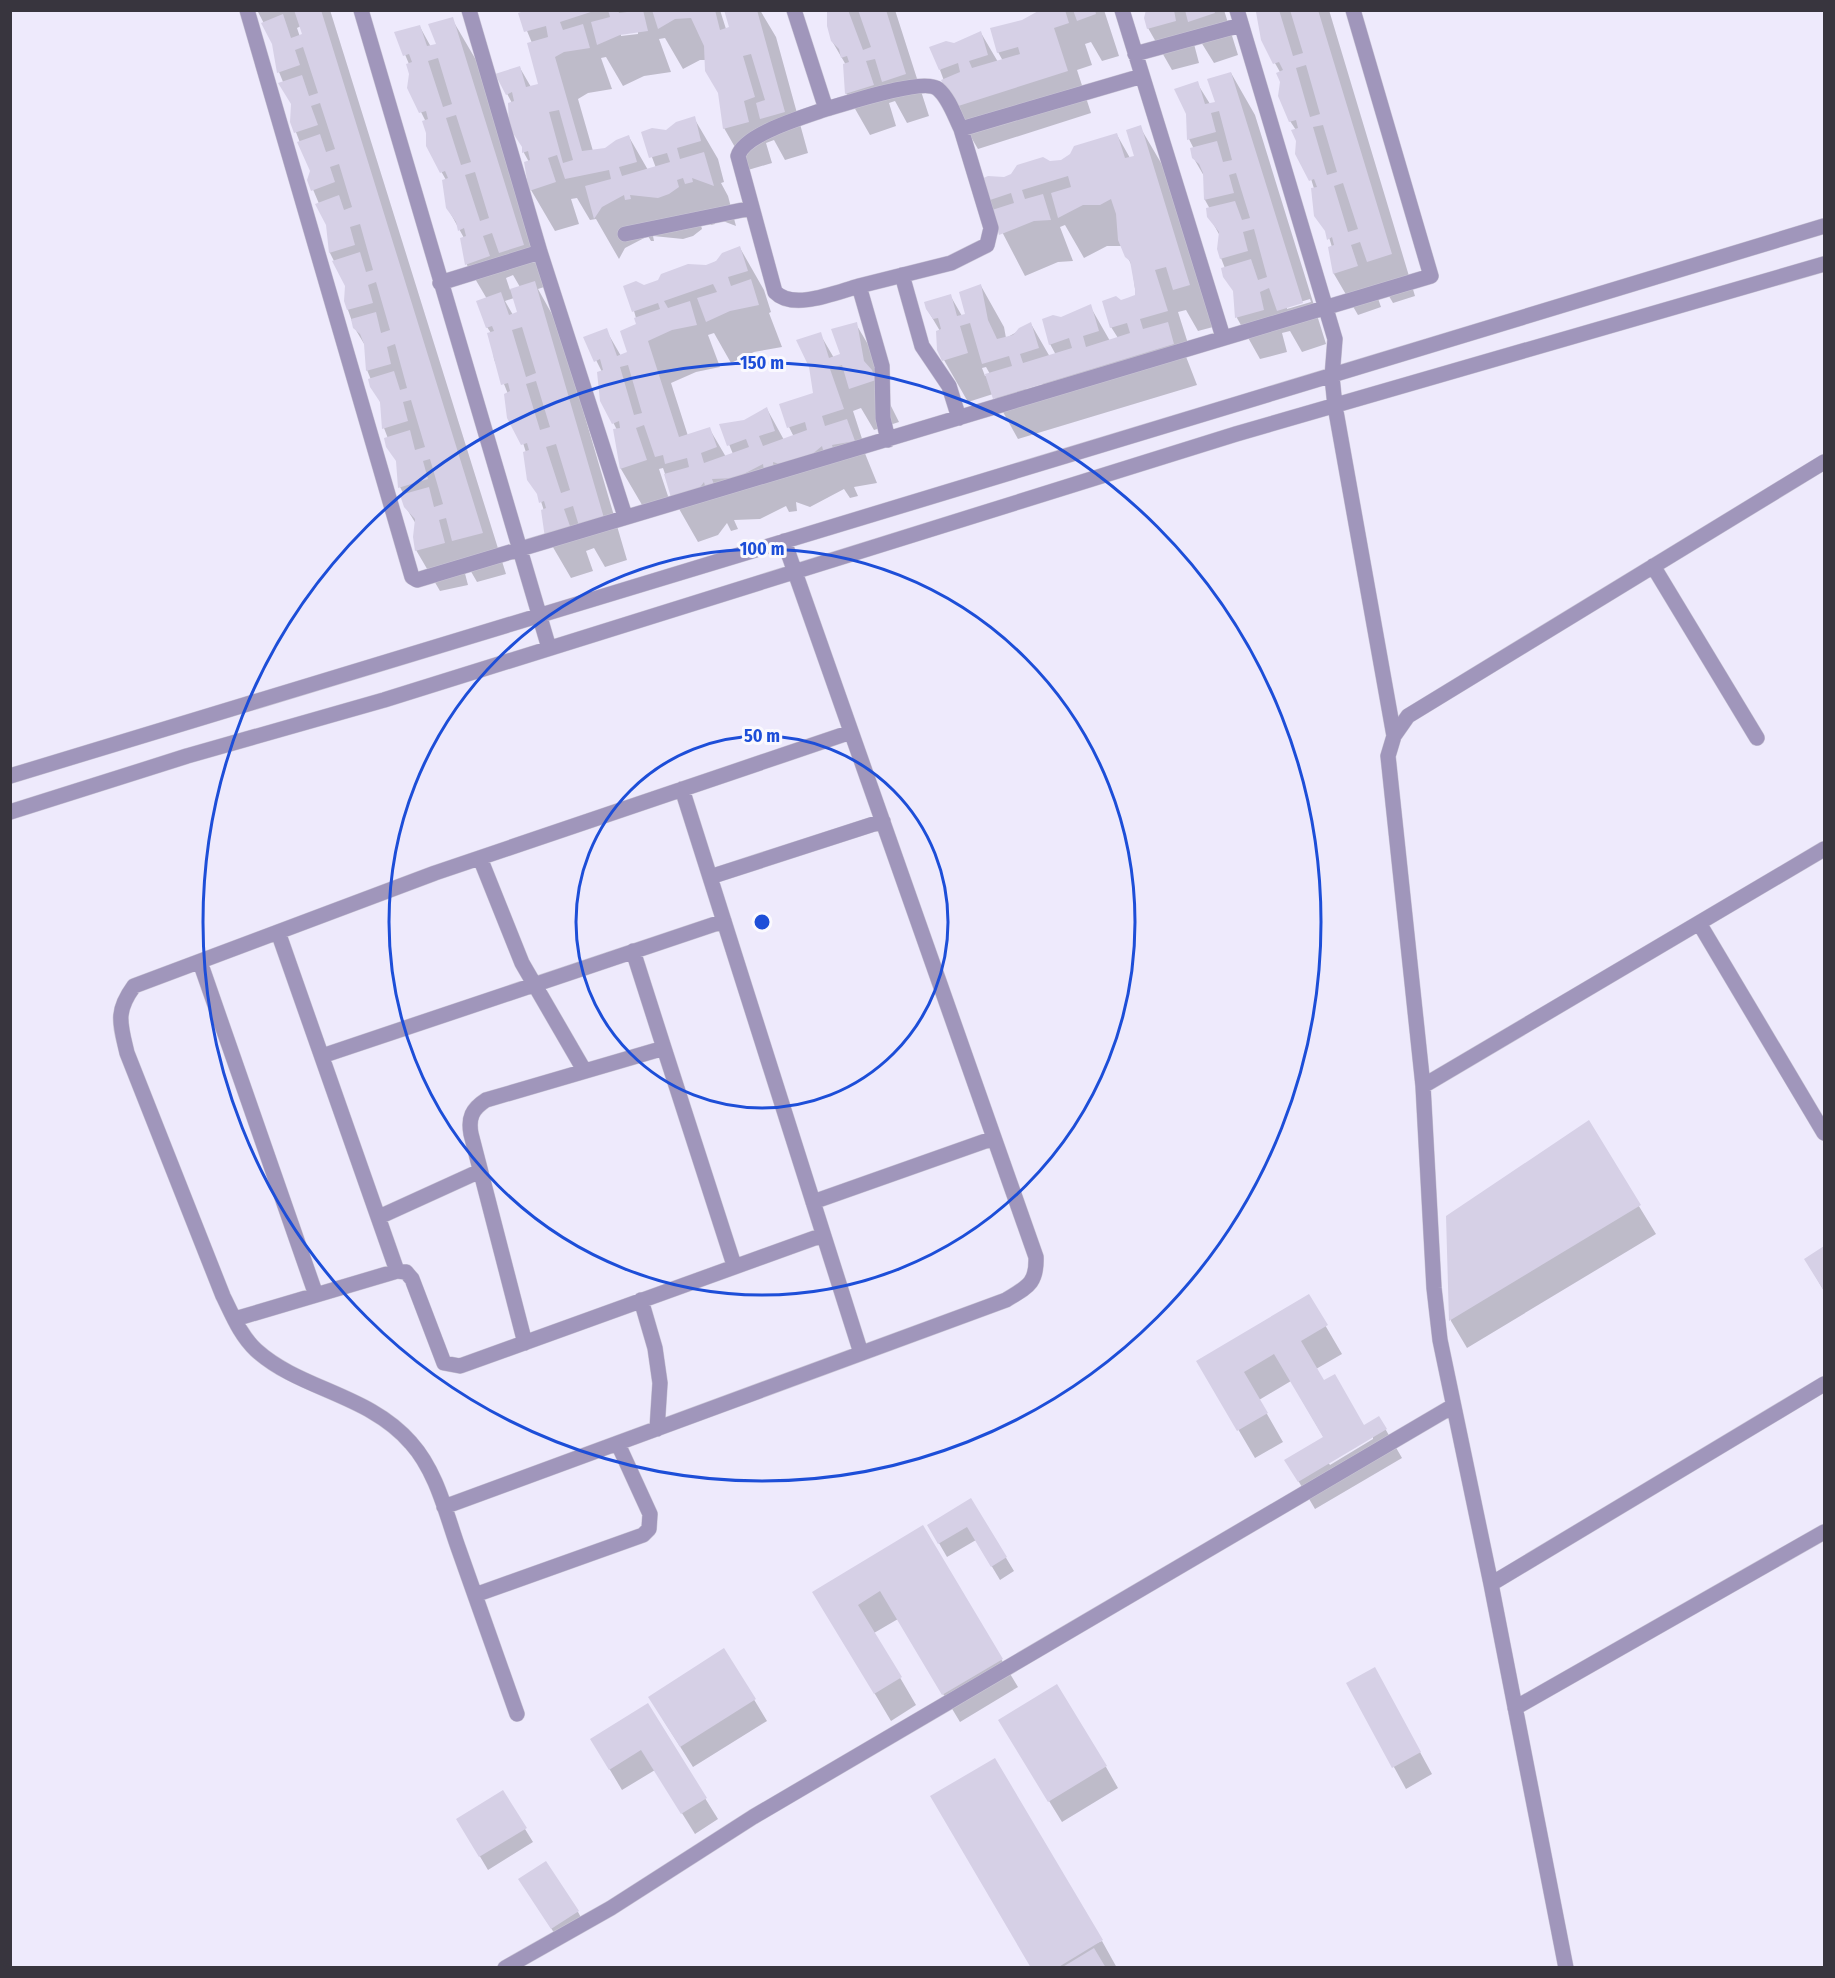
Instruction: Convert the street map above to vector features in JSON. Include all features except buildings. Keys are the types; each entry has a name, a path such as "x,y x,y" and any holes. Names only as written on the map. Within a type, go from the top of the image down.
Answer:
{"street":[{"path":"247,10 412,577 417,580 1431,276 1353,10"},
{"path":"361,10 537,616 549,648"},
{"path":"469,10 540,252 625,516"},
{"path":"794,10 826,109"},
{"path":"1122,10 1223,337"},
{"path":"1135,54 1239,18 1335,339 1332,377 1335,406 1394,736"},
{"path":"961,129 1142,76"},
{"path":"931,85 939,90 961,129 991,236 987,245 980,251 951,263 812,298 788,300 781,298 775,292 738,156 739,150 746,143 787,123 826,109 913,87 931,85"},
{"path":"625,234 752,208"},
{"path":"10,776 1824,226"},
{"path":"440,283 540,252"},
{"path":"10,812 549,648 1236,434 1824,264"},
{"path":"902,275 922,346 949,386 959,418"},
{"path":"859,286 882,366 883,418 888,440"},
{"path":"1566,1968 1491,1584 1440,1340 1434,1288 1423,1086 1388,756 1394,736 1408,716 1824,462"},
{"path":"444,1508 1006,1300 1029,1285 1037,1274 1036,1257 793,572 784,541"},
{"path":"1653,566 1757,738"},
{"path":"517,1714 435,1480 412,1443 387,1420 354,1400 268,1359 248,1340 235,1319 223,1296 127,1053 119,1018 124,1000 134,986 278,932 480,858 851,732"},
{"path":"682,789 861,1353"},
{"path":"710,877 883,821"},
{"path":"1423,1086 1824,849"},
{"path":"480,858 514,944 584,1070"},
{"path":"322,1056 724,921"},
{"path":"1699,923 1824,1133"},
{"path":"278,932 397,1271"},
{"path":"633,951 734,1265"},
{"path":"200,962 316,1295"},
{"path":"525,1343 469,1125 476,1106 486,1100 664,1048"},
{"path":"813,1202 994,1138"},
{"path":"378,1217 480,1171"},
{"path":"235,1319 397,1271 406,1272 412,1278 444,1363 460,1366 734,1265 824,1235"},
{"path":"640,1300 655,1347 660,1383 657,1429"},
{"path":"1491,1584 1824,1384"},
{"path":"505,1968 611,1908 753,1817 1453,1406"},
{"path":"475,1595 643,1535 649,1529 650,1514 618,1444"},
{"path":"1515,1708 1824,1532"}]}
